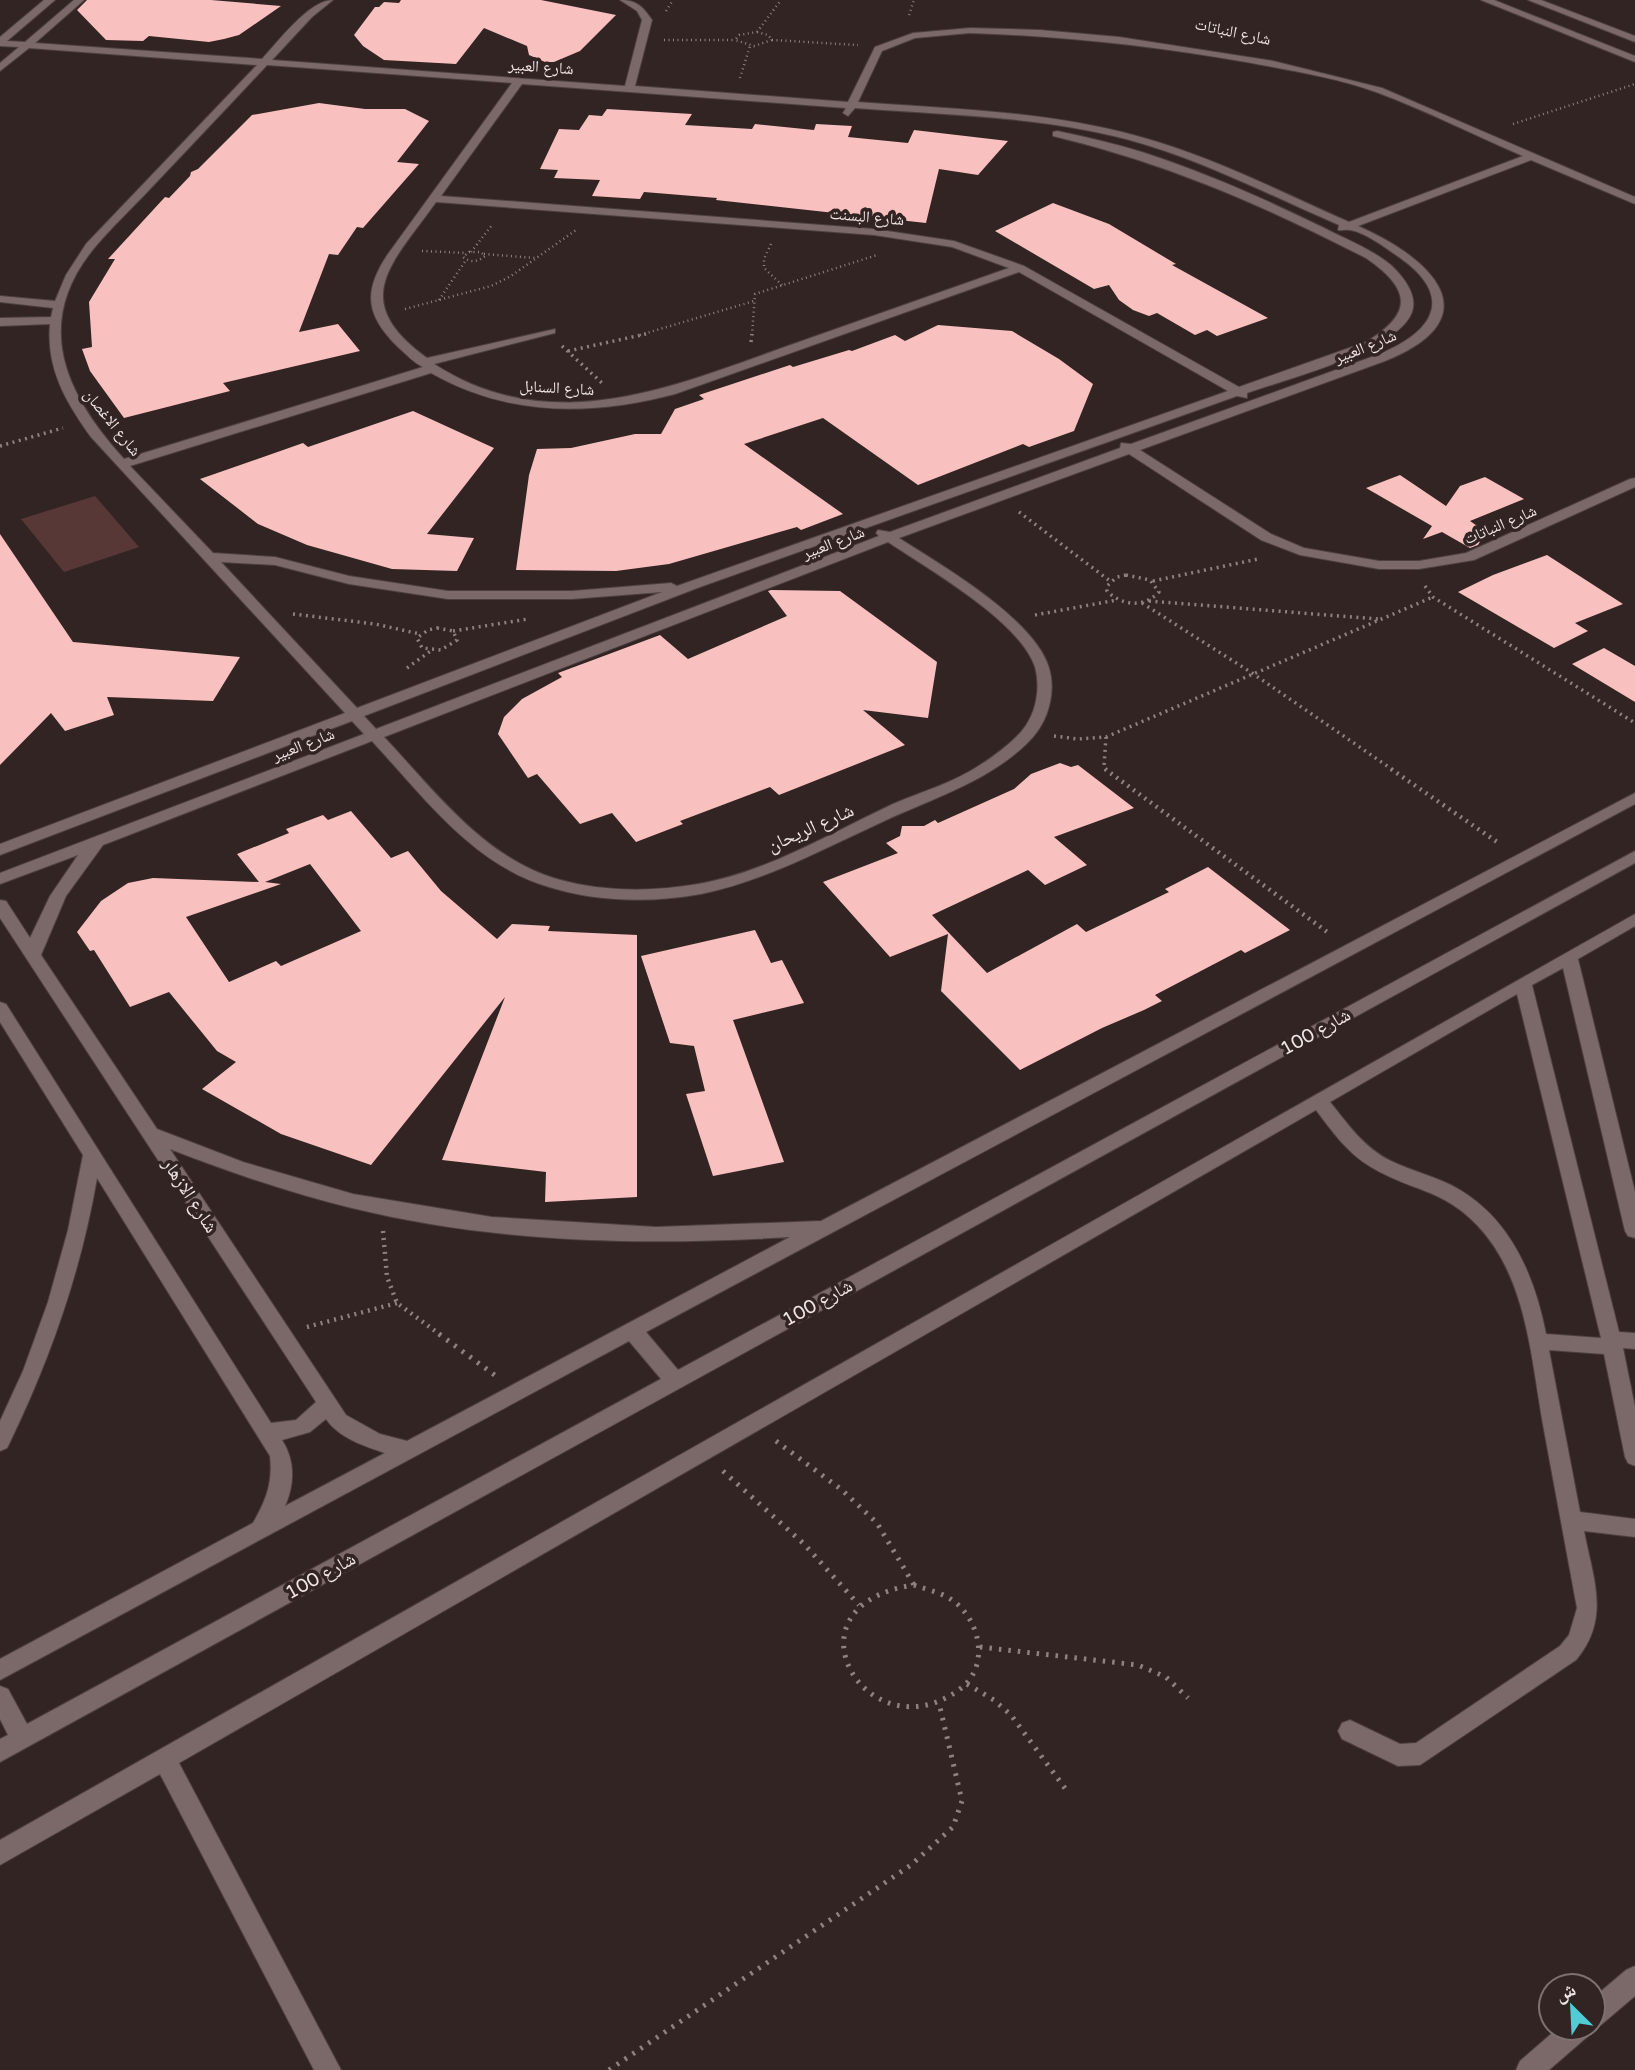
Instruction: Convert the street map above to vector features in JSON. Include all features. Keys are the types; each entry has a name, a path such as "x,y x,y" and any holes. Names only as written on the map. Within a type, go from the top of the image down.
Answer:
{"street":[{"path":"0,42 50,0"},
{"path":"0,68 26,45 59,27 79,0"},
{"name":"شارع الاغصان","path":"328,0 317,6 90,246 76,265 58,305 54,345 59,371 70,397 88,421 123,464 353,714"},
{"path":"625,0 645,14 647,20 629,89"},
{"path":"1486,0 1635,59"},
{"path":"1533,0 1635,39"},
{"path":"0,27 29,18"},
{"path":"849,109 880,47 893,35 920,24"},
{"path":"59,27 80,49"},
{"name":"شارع النباتات","path":"1123,29 1216,44 1326,72 1378,90 1635,201"},
{"path":"1616,32 1635,30"},
{"name":"شارع العبير","path":"0,42 266,62 515,86 629,89 734,96 1018,128 1125,149 1189,170 1370,256 1397,275 1409,297 1405,318 1385,337 1370,345 695,584 0,850"},
{"name":"شارع العبير","path":"0,55 256,73 515,86 1023,118 1121,134 1208,163 1399,251 1416,262 1436,288 1440,301 1438,314 1419,339 1402,349 889,537 0,879"},
{"path":"380,316 376,293 380,274 515,86"},
{"path":"1326,234 1532,156"},
{"name":"شارع البسنت","path":"433,199 874,232 927,239 989,255 1020,268 1258,403"},
{"name":"شارع السنابل","path":"380,316 387,329 427,366 496,397 529,404 565,407 623,402 671,391 1020,268"},
{"path":"0,299 58,305"},
{"path":"0,322 55,320"},
{"path":"123,464 427,366 553,336"},
{"name":"شارع النباتات","path":"1110,436 1257,531 1300,551 1379,565 1445,562 1490,550 1635,482"},
{"name":"شارع الريحان","path":"353,714 465,831 491,855 526,874 568,887 614,894 663,893 712,886 756,873 985,769 1011,752 1030,733 1044,710 1047,686 1042,662 1028,640 1006,620 869,523"},
{"path":"209,557 275,561 349,580 448,595 572,595 695,584"},
{"path":"0,1670 632,1330 1635,799"},
{"path":"33,955 46,915 69,876 100,840"},
{"name":"شارع 100","path":"0,1751 1635,856"},
{"name":"شارع الازهار","path":"0,905 339,1420 358,1436 382,1446 410,1450"},
{"path":"0,1853 1635,919"},
{"path":"1569,957 1635,1231"},
{"path":"1523,983 1611,1343 1635,1457"},
{"path":"0,1008 280,1454 284,1478 277,1504 261,1529"},
{"path":"1318,1100 1367,1156 1392,1171 1439,1187 1455,1196 1492,1229 1518,1268 1526,1288 1537,1341 1588,1608 1579,1640 1569,1653 1420,1754 1398,1755 1350,1731"},
{"path":"151,1134 281,1182 382,1208 505,1226 585,1233 733,1234 828,1227"},
{"path":"0,1442 21,1401 57,1312 80,1230 92,1154"},
{"path":"632,1330 674,1380"},
{"path":"1537,1341 1635,1341"},
{"path":"268,1432 286,1433 305,1427 319,1416 327,1401"},
{"path":"1572,1520 1635,1528"},
{"path":"0,1696 22,1738"},
{"path":"164,1759 328,2070"},
{"path":"1607,2003 1635,1979"},
{"path":"1529,2070 1562,2042"}],"path":[{"path":"757,32 781,0"},
{"path":"910,8 914,0"},
{"path":"735,40 739,35 757,32 768,35 772,40"},
{"path":"642,40 735,40 750,46 766,44 772,40 880,47"},
{"path":"734,96 750,46"},
{"path":"1482,134 1635,84"},
{"path":"466,260 463,257 507,204"},
{"path":"380,316 491,286 602,211"},
{"path":"749,364 755,294 927,239"},
{"path":"770,245 764,259 764,268 783,285"},
{"path":"397,250 536,258"},
{"path":"466,260 480,260 484,254"},
{"path":"439,300 466,260"},
{"path":"567,351 625,340 754,301"},
{"path":"553,336 623,402"},
{"path":"0,446 88,421"},
{"path":"1000,497 1110,581"},
{"path":"1110,581 1126,575 1145,577 1153,581 1300,551"},
{"path":"1419,565 1425,588 1433,597 1635,723"},
{"path":"1110,581 1107,591 1117,600"},
{"path":"1149,601 1158,592 1153,581"},
{"path":"1078,739 1106,737 1433,597"},
{"path":"1006,620 1117,600 1381,620"},
{"path":"1142,603 1252,673 1521,858"},
{"path":"261,613 326,617 421,634 428,630 445,628 453,631 457,640 447,649 429,650 417,643 421,634"},
{"path":"1106,737 1104,766 1107,772 1351,950"},
{"path":"382,1208 385,1269 389,1290 397,1303 519,1393"},
{"path":"282,1333 397,1303"},
{"path":"753,1423 842,1490 877,1523 914,1585"},
{"path":"701,1453 804,1544 859,1605"},
{"path":"914,1585 947,1594 961,1604 978,1631 981,1647 977,1666 967,1684 955,1695 939,1703 919,1707 898,1706 878,1699 862,1688 850,1673 844,1655 843,1637 849,1620 859,1605 884,1590 914,1585"},
{"path":"981,1647 1138,1665 1160,1672 1176,1683 1188,1698"},
{"path":"967,1684 994,1700 1011,1715 1067,1791"},
{"path":"609,2070 911,1865 953,1828 962,1801 939,1703"}],"shaded area":[{"path":"95,496 139,547 64,572 21,519"}],"building":[{"path":"87,0 211,0 281,6 239,35 209,42 149,36 143,41 106,40 77,10"},
{"path":"401,0 541,0 616,15 580,51 554,62 545,62 529,55 527,46 484,28 456,64 384,60 363,46 354,35 375,7 384,2 399,3"},
{"path":"319,103 365,109 405,109 429,121 397,162 419,164 363,228 357,227 338,255 329,254 299,332 338,324 360,351 223,383 230,391 124,418 90,371 82,349 92,347 89,302 115,259 108,259 165,197 169,198 191,172 198,169 252,115"},
{"path":"607,109 692,114 685,125 752,129 755,124 814,130 816,124 852,126 848,137 908,143 914,130 1008,141 978,175 939,169 926,223 644,192 640,199 592,196 600,180 554,178 558,170 540,169 559,129 579,130 589,115 602,116"},
{"path":"1053,203 1109,224 1176,264 1172,265 1268,318 1217,336 1207,330 1195,335 1157,313 1149,316 1133,310 1119,300 1109,285 1094,289 995,231"},
{"path":"938,325 1012,331 1059,359 1093,384 1074,431 1029,447 1023,444 918,485 823,418 744,444 843,514 801,530 797,527 669,564 616,571 516,570 529,475 537,449 571,448 635,434 661,434 675,409 704,399 699,395 790,365 793,367 852,351 895,335 905,341"},
{"path":"413,411 494,448 427,534 474,538 457,571 392,569 307,545 258,524 200,479 303,443 308,447"},
{"path":"1400,475 1446,506 1460,486 1485,477 1524,499 1470,521 1486,532 1478,545 1470,548 1442,532 1423,539 1432,526 1366,488"},
{"path":"0,534 73,642 240,657 213,701 107,697 114,715 65,731 51,713 0,765"},
{"path":"1547,555 1623,604 1575,623 1588,631 1554,648 1458,592 1493,575"},
{"path":"768,591 840,591 937,662 928,718 863,710 905,745 779,795 770,787 680,821 683,824 636,842 612,813 580,824 537,774 528,778 498,734 504,717 522,699 562,677 558,673 660,635 688,659 787,616"},
{"path":"1604,648 1635,666 1635,702 1572,664"},
{"path":"1060,763 1071,767 1078,765 1134,808 1054,837 1087,865 1045,885 1028,870 932,915 987,973 1077,924 1086,932 1169,892 1165,889 1208,867 1290,930 1245,953 1241,950 1155,995 1162,1001 1020,1070 941,991 948,934 890,957 823,882 898,853 886,843 900,836 902,826 924,826 935,820 938,823 1014,789 1031,774"},
{"path":"351,811 391,858 408,851 441,891 497,939 512,924 550,926 548,931 637,935 637,1197 545,1202 546,1172 442,1160 505,997 371,1165 281,1134 202,1089 236,1062 217,1051 169,992 130,1007 94,950 90,951 77,932 101,901 128,883 153,878 259,882 237,854 289,833 286,829 323,815 328,820","holes":["310,864 361,931 281,966 276,961 229,982 186,917 281,884 265,882"]},
{"path":"755,930 771,963 782,960 804,1003 733,1020 784,1162 713,1176 686,1094 705,1091 694,1046 670,1043 641,956"}]}
